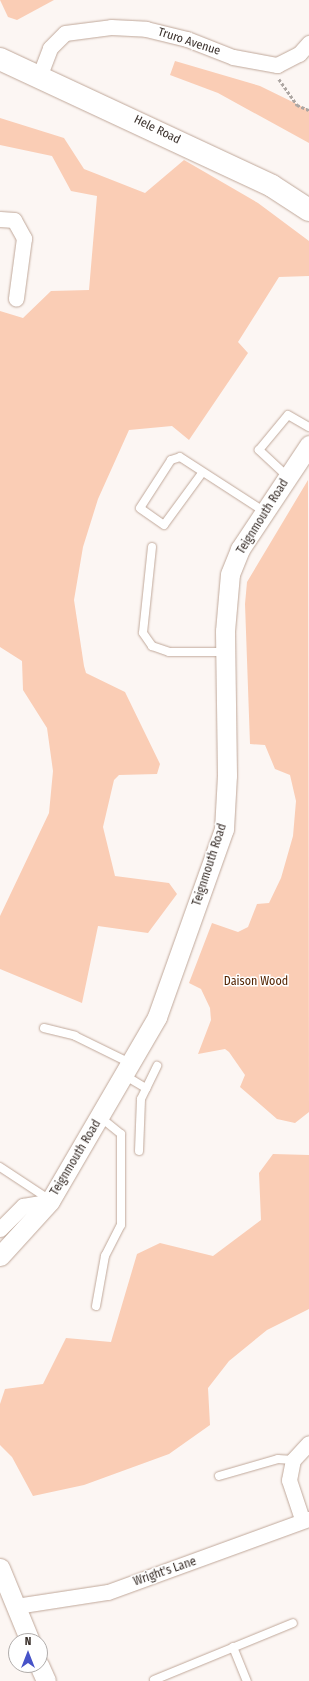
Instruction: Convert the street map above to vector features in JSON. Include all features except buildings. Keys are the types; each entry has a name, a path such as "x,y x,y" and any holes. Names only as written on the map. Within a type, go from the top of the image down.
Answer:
{"main road":[{"name":"Hele Road","path":"0,59 265,182 309,210"}],"street":[{"name":"Truro Avenue","path":"39,77 50,48 65,33 111,27 146,29 187,39 234,57 277,65"},
{"path":"277,65 299,54 309,43"},
{"path":"0,218 14,220 24,238 16,298"},
{"name":"Teignmouth Road","path":"0,1256 50,1201 157,1017 224,829 227,775 224,652 230,574 240,549 309,445"},
{"name":"Teignmouth Road","path":"0,1229 23,1206 50,1201"},
{"path":"306,1519 289,1480 293,1460 309,1443"},
{"name":"Wright's Lane","path":"16,1606 108,1592 244,1544 306,1519"},
{"path":"0,1568 27,1633"}],"lane":[{"path":"288,477 259,450 288,415 309,427"},
{"path":"202,473 164,525 140,508 171,460 180,457 202,473 216,478 265,512"},
{"path":"152,547 143,633 152,646 169,652 224,652"},
{"path":"44,1028 75,1036 127,1070 146,1088"},
{"path":"139,1151 141,1099 158,1066"},
{"path":"96,1306 104,1256 121,1225 121,1134 100,1117"},
{"path":"0,1167 50,1201"},
{"path":"219,1476 278,1459 293,1460"},
{"path":"154,1680 293,1623"},
{"path":"233,1647 247,1681"}],"path":[{"path":"277,65 278,79 290,98 309,110"}],"green space":[{"path":"0,0 54,0 17,20 8,17"},
{"path":"175,61 260,86 309,110 309,143 218,93 170,75"},
{"path":"0,118 64,138 84,169 145,193 184,160 258,203 309,241 309,276 279,277 238,342 248,353 189,440 172,426 129,430 98,499 83,547 74,600 86,673 125,692 160,764 157,774 119,775 114,780 103,827 115,876 169,883 177,894 148,933 98,926 82,1003 0,969 0,916 49,813 53,771 47,728 23,690 22,661 0,647 0,311 23,318 51,291 89,290 97,196 71,191 52,156 0,145"},
{"name":"Daison Wood","path":"308,480 309,1112 295,1123 277,1119 240,1087 245,1075 229,1052 225,1049 198,1054 211,1020 210,1008 201,989 189,983 212,923 238,932 248,927 257,904 269,903 281,878 293,836 296,801 290,775 275,769 265,745 250,744 245,604 247,582"},
{"path":"273,1154 309,1155 309,1309 267,1330 229,1361 208,1388 210,1425 169,1454 84,1485 33,1496 12,1457 0,1445 0,1404 5,1389 43,1384 66,1338 111,1342 137,1254 160,1243 213,1256 261,1220 259,1173"}]}
